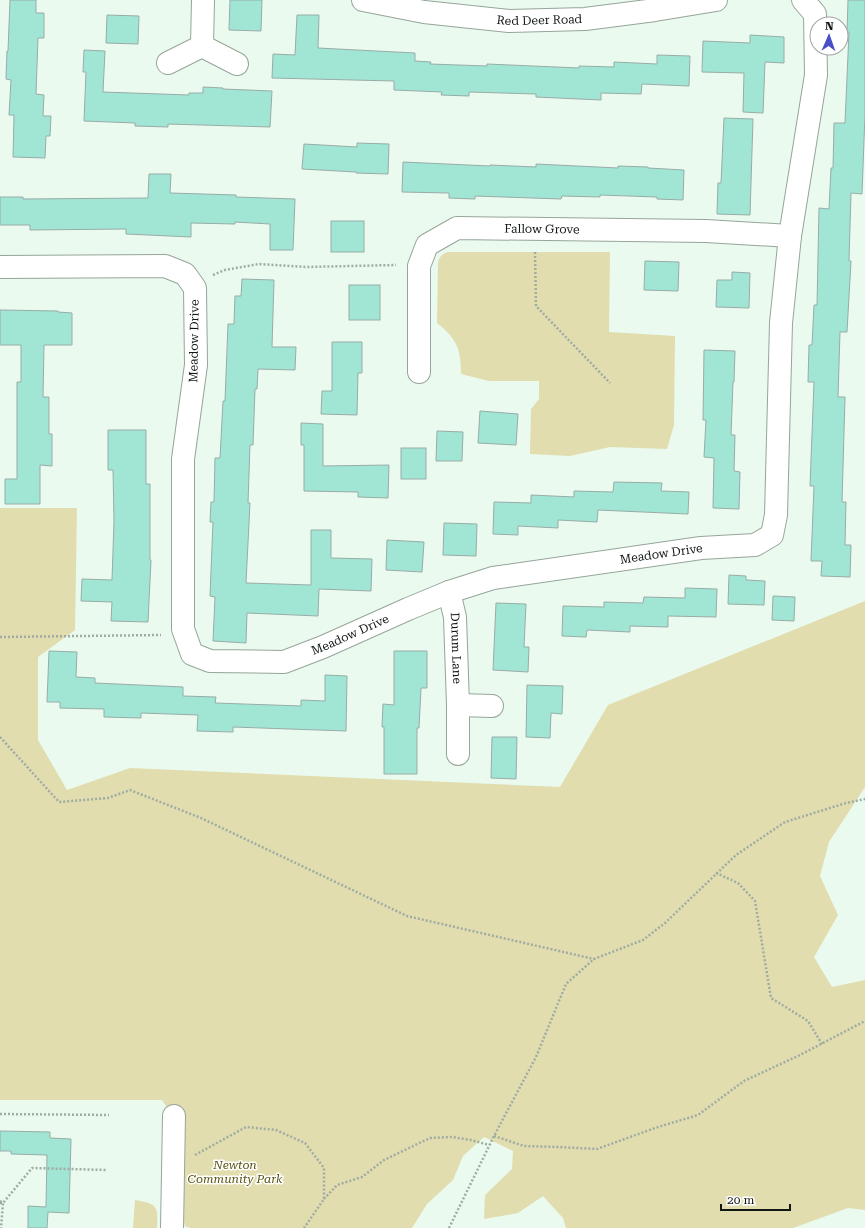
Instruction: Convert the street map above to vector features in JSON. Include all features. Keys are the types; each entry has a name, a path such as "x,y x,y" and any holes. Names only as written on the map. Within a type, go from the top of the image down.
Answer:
{"street":[{"path":"202,46 203,0"},
{"name":"Red Deer Road","path":"363,0 424,12 508,21 585,19 716,0"},
{"path":"790,236 816,75 815,14 803,0"},
{"path":"168,63 202,46"},
{"path":"202,46 237,64"},
{"name":"Fallow Grove","path":"420,372 419,266 427,246 457,228 706,231 790,236"},
{"name":"Meadow Drive","path":"0,267 165,266 185,274 195,288 196,365 183,459 182,629 192,654 210,661 284,662 323,647 449,592 493,578 702,548 755,545 772,535 776,515 781,323 790,236"},
{"name":"Durum Lane","path":"449,592 455,616 458,754"},
{"path":"458,705 492,706"},
{"path":"172,1228 174,1116"}],"path":[{"path":"535,229 536,306 610,383"},
{"path":"192,284 225,270 259,264 306,267 419,266"},
{"path":"0,637 168,635 182,629"},
{"path":"0,737 59,802 108,798 130,790 201,818 407,916 594,959"},
{"path":"449,1228 489,1145 536,1057 566,984 594,959 643,940 665,923 736,855 785,822 846,803 865,799"},
{"path":"716,874 738,883 755,900 771,998 808,1021 822,1044"},
{"path":"494,1136 524,1146 558,1146 597,1149 655,1128 698,1115 744,1081 822,1044 865,1021"},
{"path":"0,1114 109,1115"},
{"path":"174,1166 246,1127 276,1130 305,1143 324,1168 324,1199"},
{"path":"304,1228 324,1199 337,1184 362,1177 384,1160 430,1138 452,1137 489,1145"},
{"path":"1,1228 1,1202 32,1168 107,1170"}],"green space":[{"path":"610,252 609,332 675,336 674,425 667,449 610,447 570,456 530,454 531,409 539,399 539,381 489,381 461,374 459,351 449,334 437,323 438,263 439,259 444,253"},
{"name":"Newton Community Park","path":"0,508 77,508 75,630 38,657 38,740 67,790 130,768 560,787 608,705 865,601 865,787 829,842 820,876 838,915 814,957 832,987 865,980 865,1210 848,1208 793,1228 566,1228 563,1218 543,1196 518,1213 484,1219 485,1195 512,1169 513,1151 484,1137 463,1156 453,1180 427,1204 412,1228 190,1228 185,1226 180,1208 178,1124 162,1100 0,1100"},
{"path":"135,1200 148,1203 155,1207 157,1214 157,1228 133,1228"}],"building":[{"path":"10,0 36,0 36,13 44,13 44,38 38,38 36,94 44,95 43,116 51,116 50,136 46,136 45,158 13,157 14,115 9,115 11,80 6,79"},
{"path":"230,0 262,0 261,31 229,30"},
{"path":"848,0 865,0 865,114 862,194 851,193 849,261 851,261 847,332 840,332 838,397 845,397 842,502 846,502 845,545 851,545 850,577 821,576 822,561 811,561 814,486 810,486 814,382 808,382 809,345 812,345 814,305 817,305 819,208 829,209 831,168 833,168 834,123 845,123 849,56 849,16 848,16"},
{"path":"107,15 139,16 138,44 106,43"},
{"path":"297,15 319,15 318,48 415,53 415,61 431,62 430,64 487,66 487,64 579,68 579,66 614,67 614,62 657,64 657,55 690,56 689,86 642,84 641,94 601,93 601,100 536,97 536,94 469,92 469,96 441,95 442,92 394,90 394,81 272,78 273,54 295,55"},
{"path":"750,35 784,37 784,63 765,62 763,113 743,112 744,73 702,72 703,41 750,43"},
{"path":"84,50 105,51 103,92 189,95 189,93 203,93 203,87 272,91 270,127 168,124 168,127 135,126 135,123 84,121 86,72 83,72"},
{"path":"724,118 753,119 750,215 717,214 718,183 721,183"},
{"path":"357,143 389,144 388,174 302,169 304,144 357,147"},
{"path":"403,162 536,167 536,164 618,168 618,166 684,170 683,200 657,199 657,197 600,195 600,197 562,196 561,199 475,196 475,199 449,198 449,193 402,192"},
{"path":"149,174 171,174 170,193 295,199 293,250 270,250 270,224 235,222 235,224 191,223 191,237 126,234 126,229 30,230 30,225 0,225 0,197 23,197 23,199 148,198"},
{"path":"331,221 364,221 364,252 331,252"},
{"path":"645,261 679,262 678,291 644,290"},
{"path":"732,272 750,273 749,308 716,307 717,280 732,280"},
{"path":"242,279 274,280 272,347 296,347 295,370 258,369 257,389 255,389 253,445 250,445 248,503 250,503 246,583 311,585 311,530 331,530 331,558 372,559 371,591 319,589 318,616 247,613 246,643 213,641 215,597 210,596 213,522 210,522 211,502 214,502 215,458 220,458 223,401 225,401 228,324 234,324 235,296 241,296"},
{"path":"349,285 380,285 380,320 349,320"},
{"path":"0,310 58,311 72,313 72,345 44,345 43,397 49,397 49,434 52,434 52,466 40,465 40,504 5,504 5,479 17,479 17,382 21,382 21,345 0,345"},
{"path":"332,342 362,342 362,373 358,373 357,415 321,414 322,391 332,391"},
{"path":"704,350 735,351 731,435 735,435 734,471 740,472 739,509 713,508 714,458 704,457 706,420 703,420"},
{"path":"480,411 518,414 516,445 478,443"},
{"path":"301,423 323,424 323,466 389,465 388,498 358,497 358,492 304,491 304,445 301,445"},
{"path":"108,430 146,430 146,484 150,484 151,560 148,622 111,621 112,602 81,601 82,579 112,580 114,521 113,470 108,470"},
{"path":"437,431 463,432 462,461 436,461"},
{"path":"401,448 426,448 426,479 401,479"},
{"path":"614,482 662,483 661,491 689,492 688,514 598,510 597,522 558,520 558,528 518,526 518,535 493,534 494,502 531,503 531,495 574,497 574,491 613,492"},
{"path":"444,523 477,524 476,556 443,555"},
{"path":"387,540 424,542 422,572 386,570"},
{"path":"729,575 746,576 746,580 765,581 764,605 728,604"},
{"path":"685,588 717,589 716,617 668,616 668,627 630,626 630,632 587,630 586,637 562,636 563,606 604,607 604,602 643,603 644,597 685,598"},
{"path":"773,596 795,597 794,621 772,620"},
{"path":"496,603 526,604 524,647 529,647 528,672 493,670"},
{"path":"49,651 77,652 76,677 95,678 95,683 183,687 183,696 216,697 215,703 301,706 301,700 325,701 325,675 347,676 346,731 233,727 233,732 197,731 198,715 141,713 141,718 104,717 104,709 60,708 60,702 47,702"},
{"path":"394,651 427,651 427,688 421,688 419,728 417,728 417,774 384,774 384,727 382,727 383,704 394,705"},
{"path":"527,685 563,686 562,714 551,713 550,738 526,737"},
{"path":"492,737 517,737 516,779 491,778"},
{"path":"0,1131 50,1132 50,1138 71,1139 69,1213 48,1212 47,1228 28,1228 28,1206 46,1207 47,1155 11,1154 11,1151 0,1151"}]}
